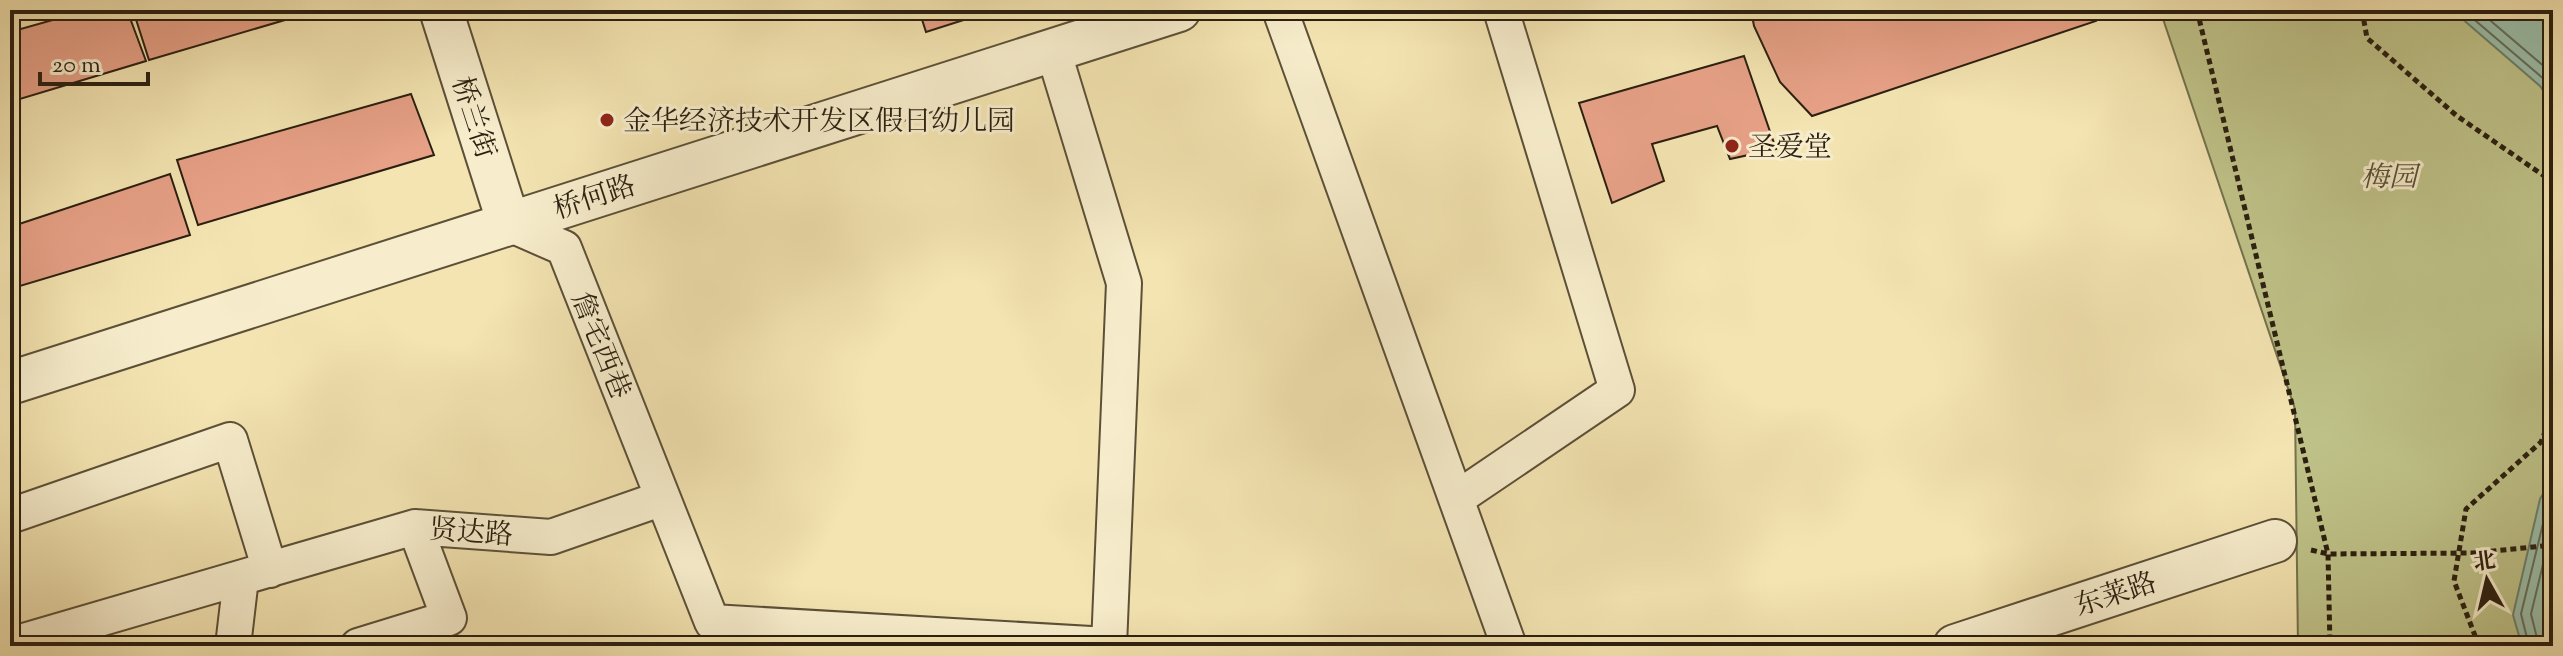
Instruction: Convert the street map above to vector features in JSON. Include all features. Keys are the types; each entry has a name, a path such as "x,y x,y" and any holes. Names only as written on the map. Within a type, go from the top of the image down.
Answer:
{"street":[{"name":"桥兰街","path":"441,10 509,224"},
{"name":"桥何路","path":"10,383 1179,10"},
{"path":"1280,10 1509,646"},
{"path":"1456,499 1617,390 1501,10"},
{"path":"1053,50 1124,283 1109,645"},
{"name":"詹宅西巷","path":"509,224 564,248 712,622 1109,645"},
{"path":"10,516 230,440 255,574 233,646"},
{"name":"贤达路","path":"358,646 449,618 415,527 551,537 663,498"},
{"path":"10,645 415,527"},
{"name":"东莱路","path":"1955,646 2275,541"}],"path":[{"path":"2197,10 2328,554 2330,646"},
{"path":"2362,10 2367,38 2457,116 2553,182"},
{"path":"2479,646 2454,581 2466,509 2541,442 2553,412"},
{"path":"2275,541 2328,554 2473,553 2553,545"}],"green space":[{"name":"梅园","path":"2160,10 2553,10 2553,646 2298,646 2295,409"}],"water":[{"path":"2452,10 2553,10 2553,104 2540,86"},
{"path":"2553,478 2553,646 2522,646 2513,615 2540,499"}],"building":[{"path":"88,10 127,10 146,61 10,102 10,32"},
{"path":"133,10 319,10 149,60"},
{"path":"919,10 995,10 926,32"},
{"path":"1751,10 2092,10 2096,21 1812,116 1780,82 1754,26"},
{"path":"1744,56 1776,149 1730,159 1717,126 1652,144 1664,181 1612,203 1579,103"},
{"path":"411,94 434,155 198,225 177,160"},
{"path":"170,174 190,235 10,289 10,227"}],"place":[{"name":"金华经济技术开发区假日幼儿园","path":"607,120"},
{"name":"圣爱堂","path":"1732,146"}]}
